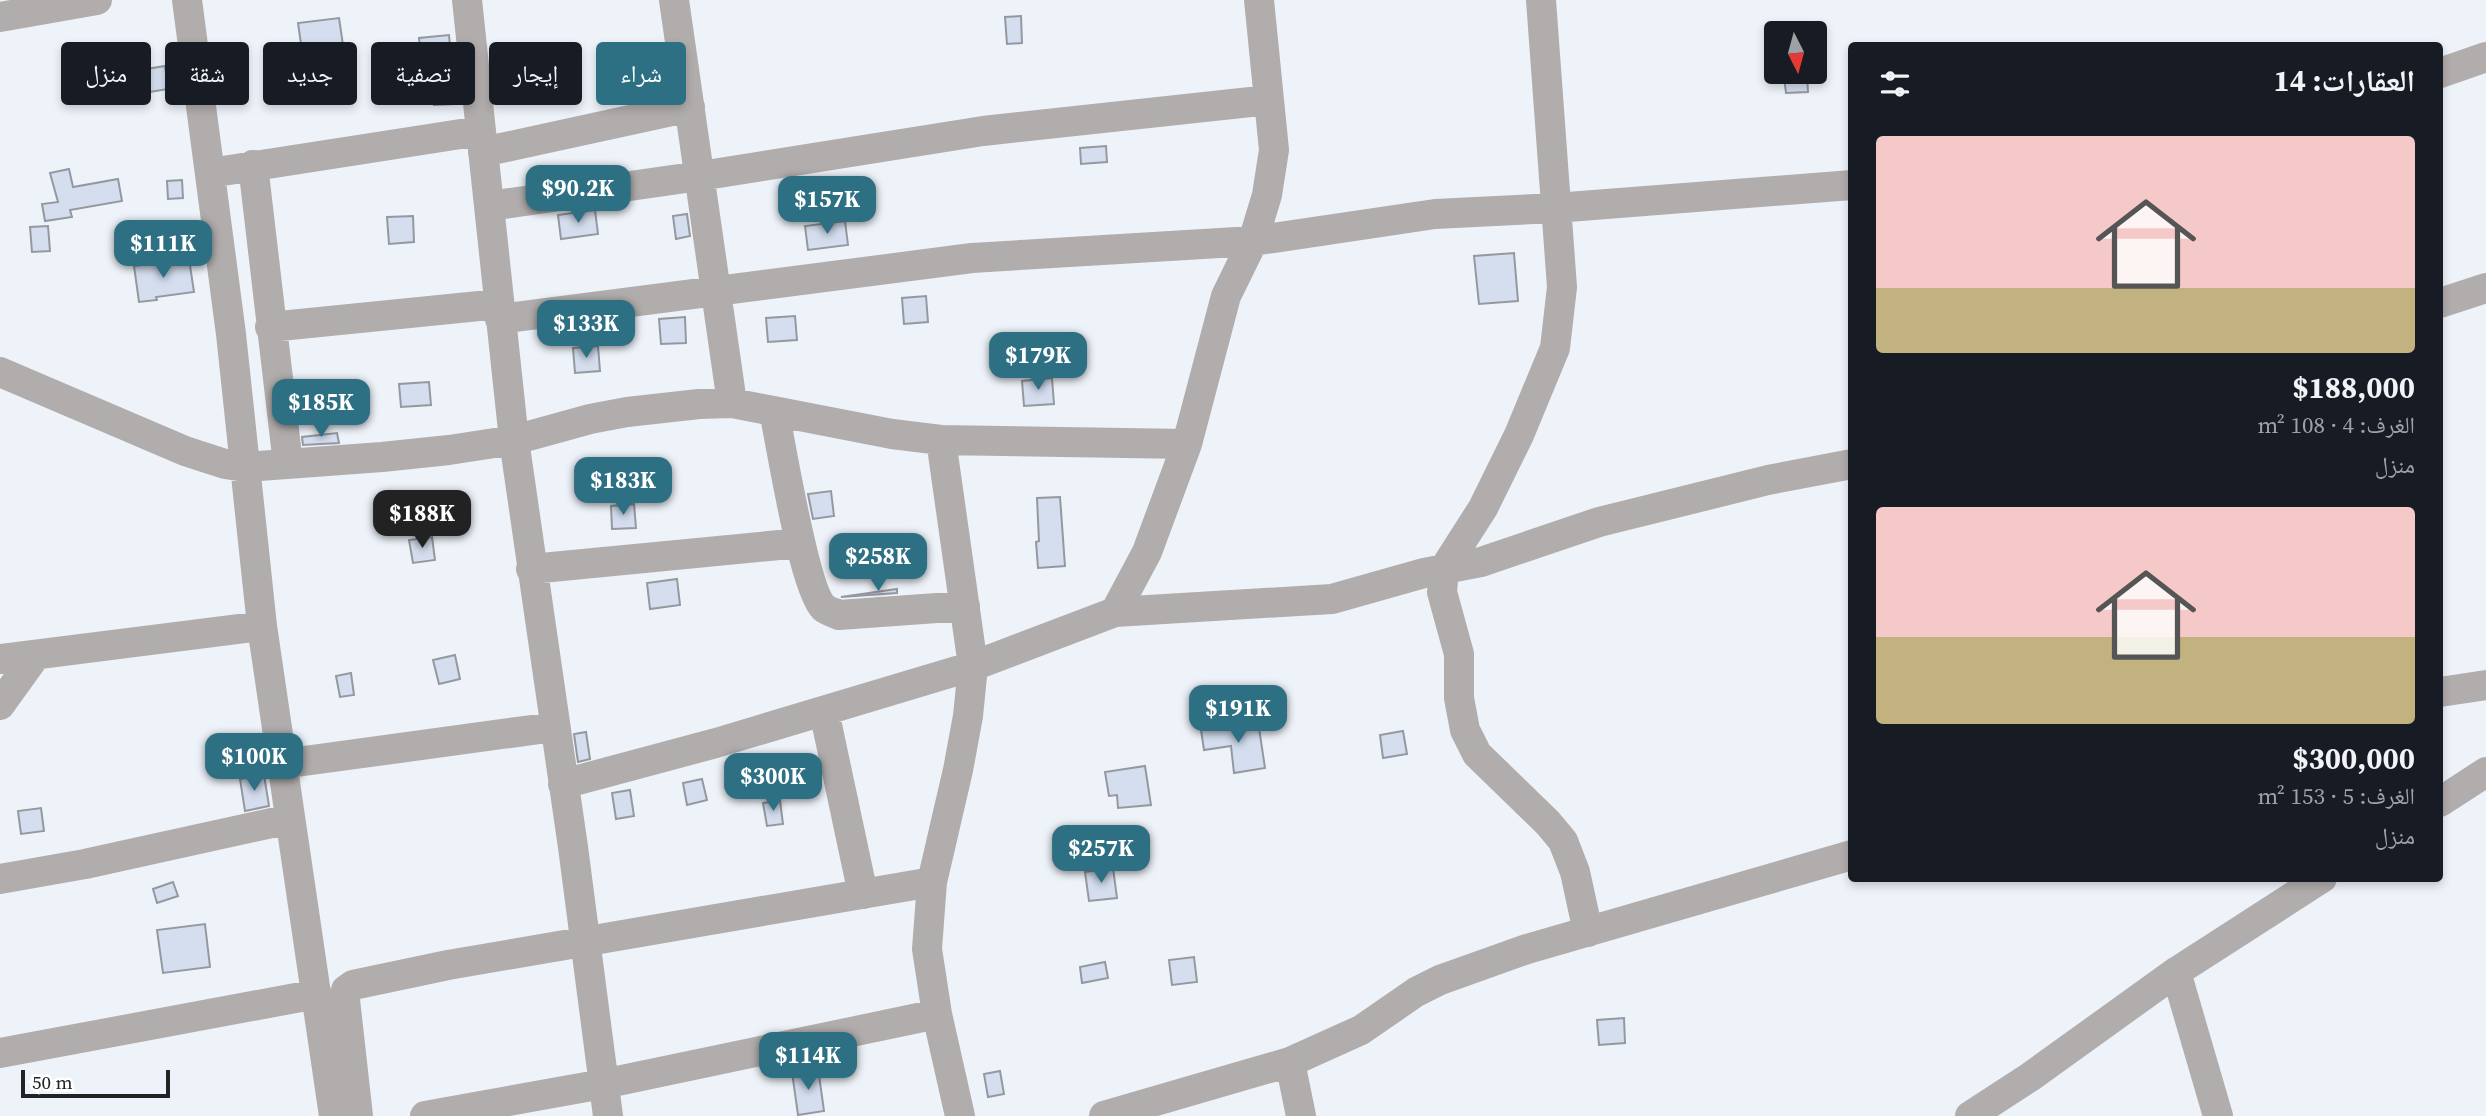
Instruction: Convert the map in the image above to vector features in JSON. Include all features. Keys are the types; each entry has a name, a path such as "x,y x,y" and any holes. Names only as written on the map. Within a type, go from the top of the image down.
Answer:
{"street":[{"path":"0,17 97,0"},
{"path":"187,0 210,173 262,626 334,1116"},
{"path":"467,0 514,440 586,942 608,1116"},
{"path":"674,0 732,402"},
{"path":"1115,612 1147,552 1187,444 1226,296 1253,241 1267,195 1274,150 1259,0"},
{"path":"1541,0 1562,287 1555,348 1519,435 1483,508 1444,569 1442,592 1459,654 1459,698 1465,730 1477,754 1563,841 1575,872 1588,932"},
{"path":"2443,72 2486,57"},
{"path":"489,206 983,131 1269,100"},
{"path":"210,173 253,165 482,141 690,107"},
{"path":"253,165 288,464"},
{"path":"270,327 499,311 716,291 972,258 1253,241 1435,214 1555,208 1848,185"},
{"path":"2443,302 2486,288"},
{"path":"0,372 185,451 225,464 245,467 382,457 514,440 626,412 732,402 892,434 941,440 1187,444"},
{"path":"774,411 800,544 816,594 824,608 839,615 965,606"},
{"path":"941,440 973,666 961,756 932,881 927,949 937,1014 960,1116"},
{"path":"563,784 973,666 1115,612 1332,599 1444,569 1481,562 1599,522 1768,480 1848,465"},
{"path":"531,569 800,544"},
{"path":"0,659 262,626"},
{"path":"0,705 36,655"},
{"path":"2443,691 2486,685"},
{"path":"824,711 863,894"},
{"path":"282,764 554,727"},
{"path":"2443,800 2486,772"},
{"path":"0,879 85,864 290,819"},
{"path":"1104,1116 1290,1062 1361,1030 1416,992 1440,980 1527,949 1848,856"},
{"path":"358,1116 345,1000 346,990 353,985 448,965 932,881"},
{"path":"1970,1116 2030,1077 2176,972 2316,882"},
{"path":"2176,972 2218,1116"},
{"path":"0,1053 317,994"},
{"path":"425,1116 603,1084 937,1014"},
{"path":"1290,1062 1301,1116"}],"building":[{"path":"1021,16 1022,43 1007,44 1005,17"},
{"path":"339,18 343,42 301,42 298,23"},
{"path":"449,35 450,42 419,42 419,38"},
{"path":"165,66 165,89 151,92 151,68"},
{"path":"1785,84 1808,84 1808,92 1786,93"},
{"path":"1106,146 1107,162 1081,164 1080,148"},
{"path":"69,169 73,187 118,179 122,201 70,210 72,217 45,221 42,204 58,202 50,173"},
{"path":"182,180 183,198 168,199 167,181"},
{"path":"595,210 598,234 561,239 558,215"},
{"path":"687,214 690,236 676,239 673,216"},
{"path":"413,216 414,242 389,244 387,217"},
{"path":"845,221 848,245 808,250 805,226"},
{"path":"48,226 50,251 32,252 30,227"},
{"path":"1514,253 1518,301 1479,304 1474,256"},
{"path":"189,259 194,292 139,302 134,266"},
{"path":"926,296 928,322 904,324 902,298"},
{"path":"795,316 797,340 768,342 766,318"},
{"path":"685,317 686,343 661,344 659,319"},
{"path":"598,346 600,371 575,373 573,348"},
{"path":"1052,378 1054,404 1024,406 1022,381"},
{"path":"429,382 431,405 401,407 399,384"},
{"path":"337,433 339,443 303,445 302,437"},
{"path":"831,491 834,516 813,519 808,494"},
{"path":"1060,497 1065,566 1038,568 1037,498"},
{"path":"634,504 636,528 612,529 611,506"},
{"path":"432,537 435,560 413,563 409,540"},
{"path":"677,579 680,605 650,609 647,583"},
{"path":"897,589 897,593 841,597"},
{"path":"455,655 460,679 439,684 433,660"},
{"path":"351,673 354,695 340,697 336,676"},
{"path":"1258,721 1265,768 1234,773 1231,746 1204,750 1201,730"},
{"path":"1403,731 1407,754 1383,758 1380,735"},
{"path":"586,732 590,759 578,762 574,734"},
{"path":"1145,766 1151,805 1118,808 1117,795 1109,796 1105,772"},
{"path":"264,775 269,806 245,811 240,779"},
{"path":"702,779 707,800 687,805 683,783"},
{"path":"630,790 634,816 616,819 612,793"},
{"path":"780,801 783,824 767,826 763,803"},
{"path":"41,808 44,831 21,834 18,811"},
{"path":"1113,868 1117,898 1089,901 1085,872"},
{"path":"173,882 178,896 157,903 153,889"},
{"path":"205,924 210,967 163,973 157,930"},
{"path":"1194,957 1197,982 1172,985 1169,960"},
{"path":"1105,962 1108,978 1082,983 1080,967"},
{"path":"1624,1018 1625,1043 1599,1045 1597,1020"},
{"path":"818,1068 824,1111 798,1115 792,1072"},
{"path":"1000,1071 1004,1094 988,1097 984,1074"}]}
